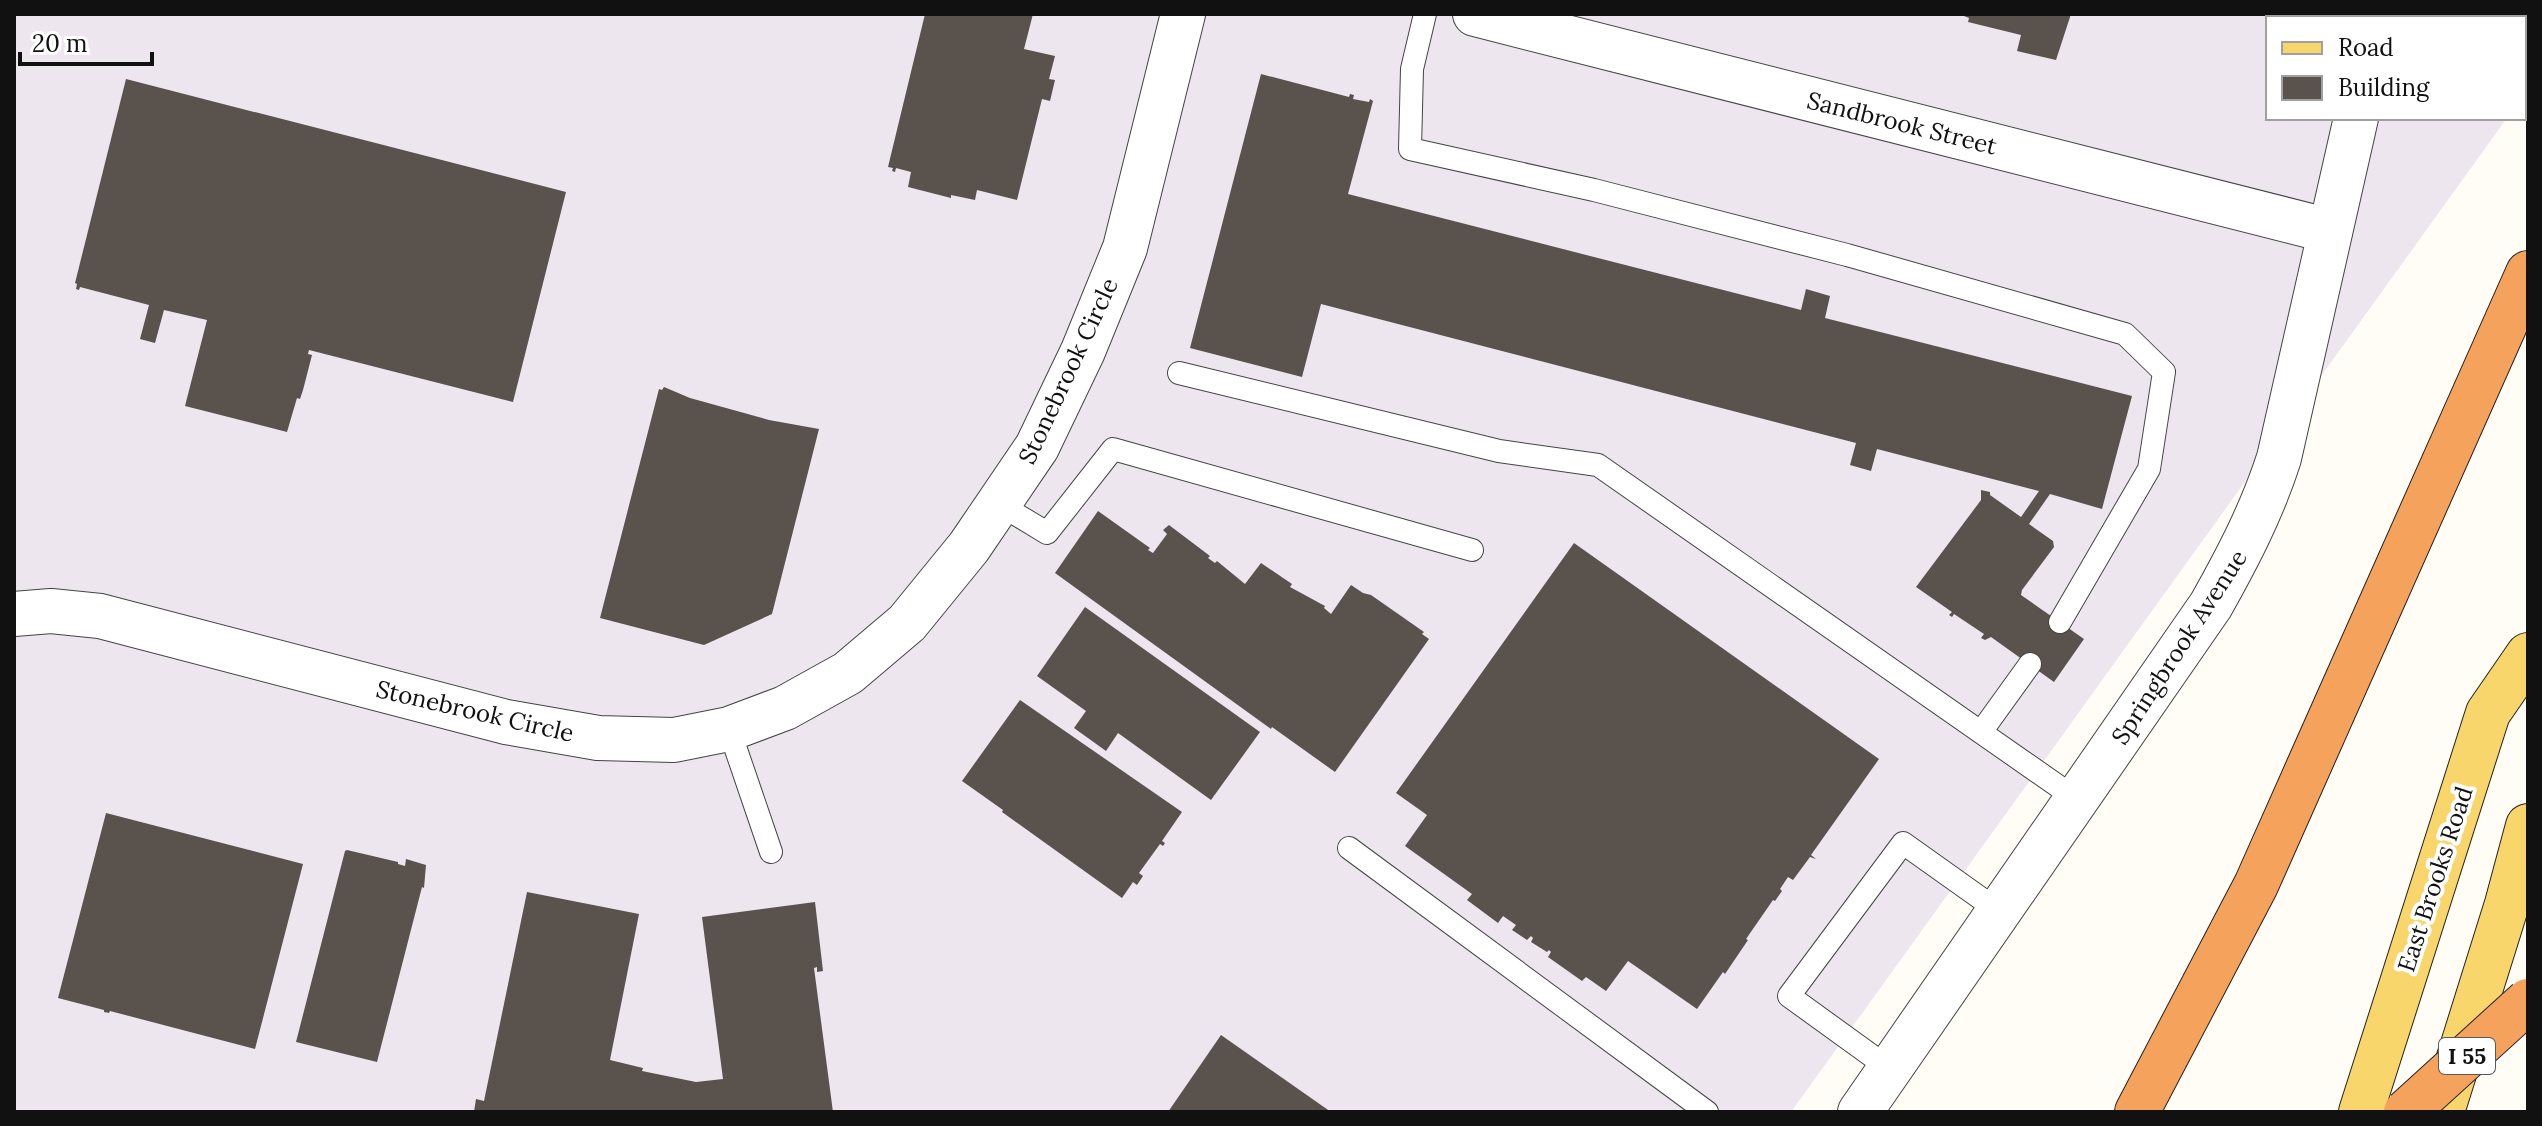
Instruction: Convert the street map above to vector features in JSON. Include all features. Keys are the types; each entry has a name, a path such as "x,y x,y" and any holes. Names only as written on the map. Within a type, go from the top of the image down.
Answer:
{"highway":[{"path":"2137,1112 2256,885 2528,273"},
{"name":"I 55","path":"2406,1112 2528,1001"}],"main road":[{"name":"East Brooks Road","path":"2361,1112 2488,713 2528,655"},
{"path":"2442,1112 2528,826"}],"street":[{"name":"Stonebrook Circle","path":"14,614 51,611 100,616 506,722 598,738 674,740 729,729 785,708 848,673 907,623 969,547 1037,447 1083,351 1125,248 1183,14"},
{"name":"Sandbrook Street","path":"1475,14 2330,231"},
{"name":"Springbrook Avenue","path":"1860,1112 2211,605 2246,544 2279,458 2356,120"}],"lane":[{"path":"1425,14 1412,69 1410,149 1594,190 2125,334 2155,362 2164,372 2149,469 2060,622"},
{"path":"1179,373 1499,451 1598,465 2078,800"},
{"path":"999,504 1047,533 1113,449 1472,550"},
{"path":"1981,732 2030,664"},
{"path":"729,729 771,852"},
{"path":"1890,1069 1789,996 1903,843 2000,912"},
{"path":"1349,848 1707,1112"}],"shaded area":[{"path":"14,14 2528,14 2526,92 2526,16 2266,16 2266,120 2506,120 1791,1112 14,1112"}],"building":[{"path":"925,14 1033,14 1024,49 1055,56 1049,79 1055,80 1050,101 1042,99 1017,200 977,190 975,200 951,195 951,198 908,187 911,172 896,168 895,172 888,167"},
{"path":"1959,14 2071,14 2056,60 2017,51 2021,35 1968,22 1969,18"},
{"path":"1261,74 1349,97 1350,94 1354,95 1353,99 1373,101 1348,194 1801,310 1806,289 1830,296 1825,318 2132,396 2102,509 2050,494 2029,524 2053,541 2054,547 2021,595 2084,639 2054,682 1991,637 1981,638 1984,634 1954,614 1952,617 1949,615 1952,612 1916,587 1981,500 1981,490 1990,492 2021,517 2039,491 1877,449 1871,471 1850,465 1856,443 1321,304 1302,377 1190,348"},
{"path":"126,79 566,192 513,402 309,350 308,354 312,355 303,390 300,399 297,398 287,432 185,406 207,320 164,310 155,343 140,339 149,305 80,287 76,289"},
{"path":"664,387 690,398 769,420 819,429 772,614 704,645 600,618 659,389"},
{"path":"1098,511 1153,553 1167,534 1163,530 1169,525 1245,584 1261,563 1292,584 1290,587 1325,606 1331,614 1351,585 1371,595 1424,632 1422,634 1429,639 1335,772 1055,573"},
{"path":"1574,543 1879,759 1811,855 1816,859 1810,857 1793,880 1788,877 1780,889 1782,891 1746,939 1725,974 1723,972 1697,1009 1628,961 1606,991 1586,977 1582,981 1548,957 1549,950 1547,952 1531,942 1531,936 1527,940 1512,930 1516,925 1503,916 1498,923 1467,900 1472,894 1405,846 1427,815 1396,793"},
{"path":"1085,607 1260,732 1211,800 1118,733 1106,751 1074,728 1086,711 1037,676"},
{"path":"1020,700 1182,812 1162,841 1165,843 1163,846 1160,844 1139,873 1143,876 1137,885 1133,882 1122,898 962,781"},
{"path":"106,813 303,864 255,1049 58,998"},
{"path":"347,850 405,866 406,859 426,865 424,888 377,1062 296,1042"},
{"path":"527,892 639,914 610,1060 643,1068 642,1071 696,1082 723,1079 702,917 815,902 823,971 817,972 817,967 814,968 833,1112 474,1112 476,1099 484,1101"},
{"path":"1221,1035 1331,1112 1168,1112"}]}
